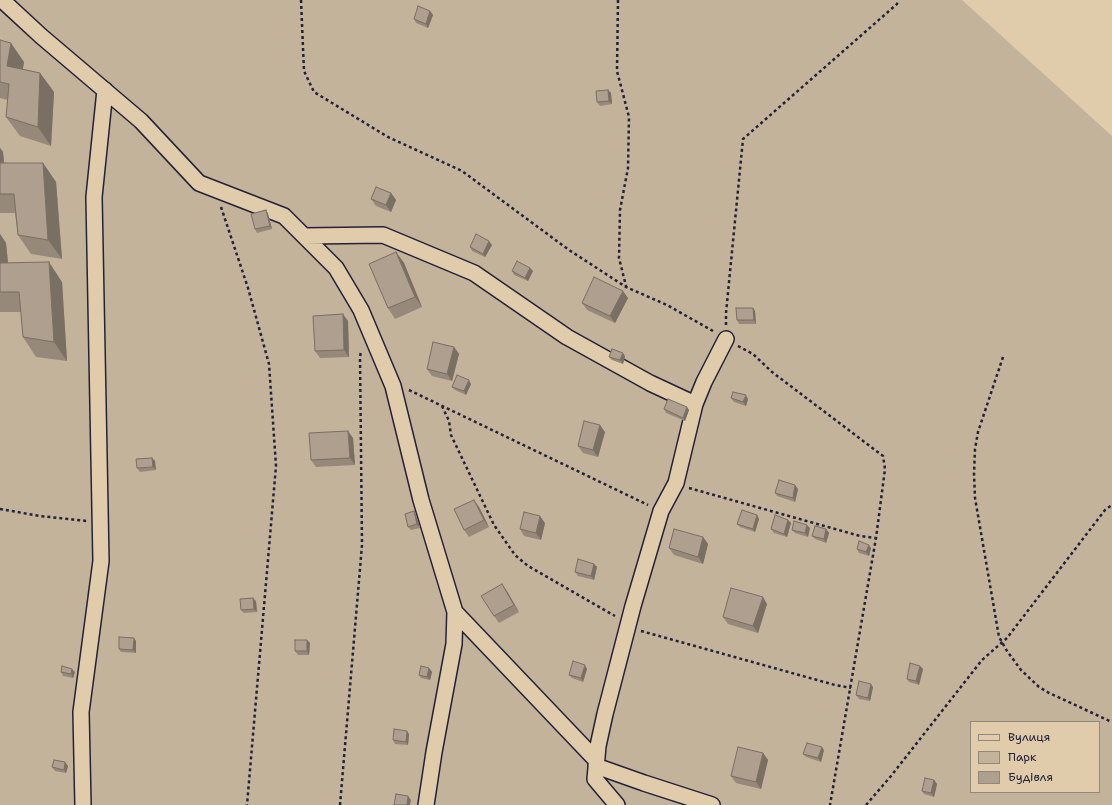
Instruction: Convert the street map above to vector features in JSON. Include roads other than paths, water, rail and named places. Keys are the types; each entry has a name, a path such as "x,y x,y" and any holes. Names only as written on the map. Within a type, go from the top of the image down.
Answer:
{"street":[{"path":"2,0 141,121 199,182 284,216 336,268 361,310 393,386 421,500 455,612 454,644 426,805"},
{"path":"83,805 81,712 101,561 94,198 104,90"},
{"path":"304,236 383,235 474,273 567,336 650,384 695,404"},
{"path":"618,805 595,779 596,763 604,714 661,511 676,483 695,404 704,382 726,339"},
{"path":"455,612 596,763 644,783 712,805"}]}
